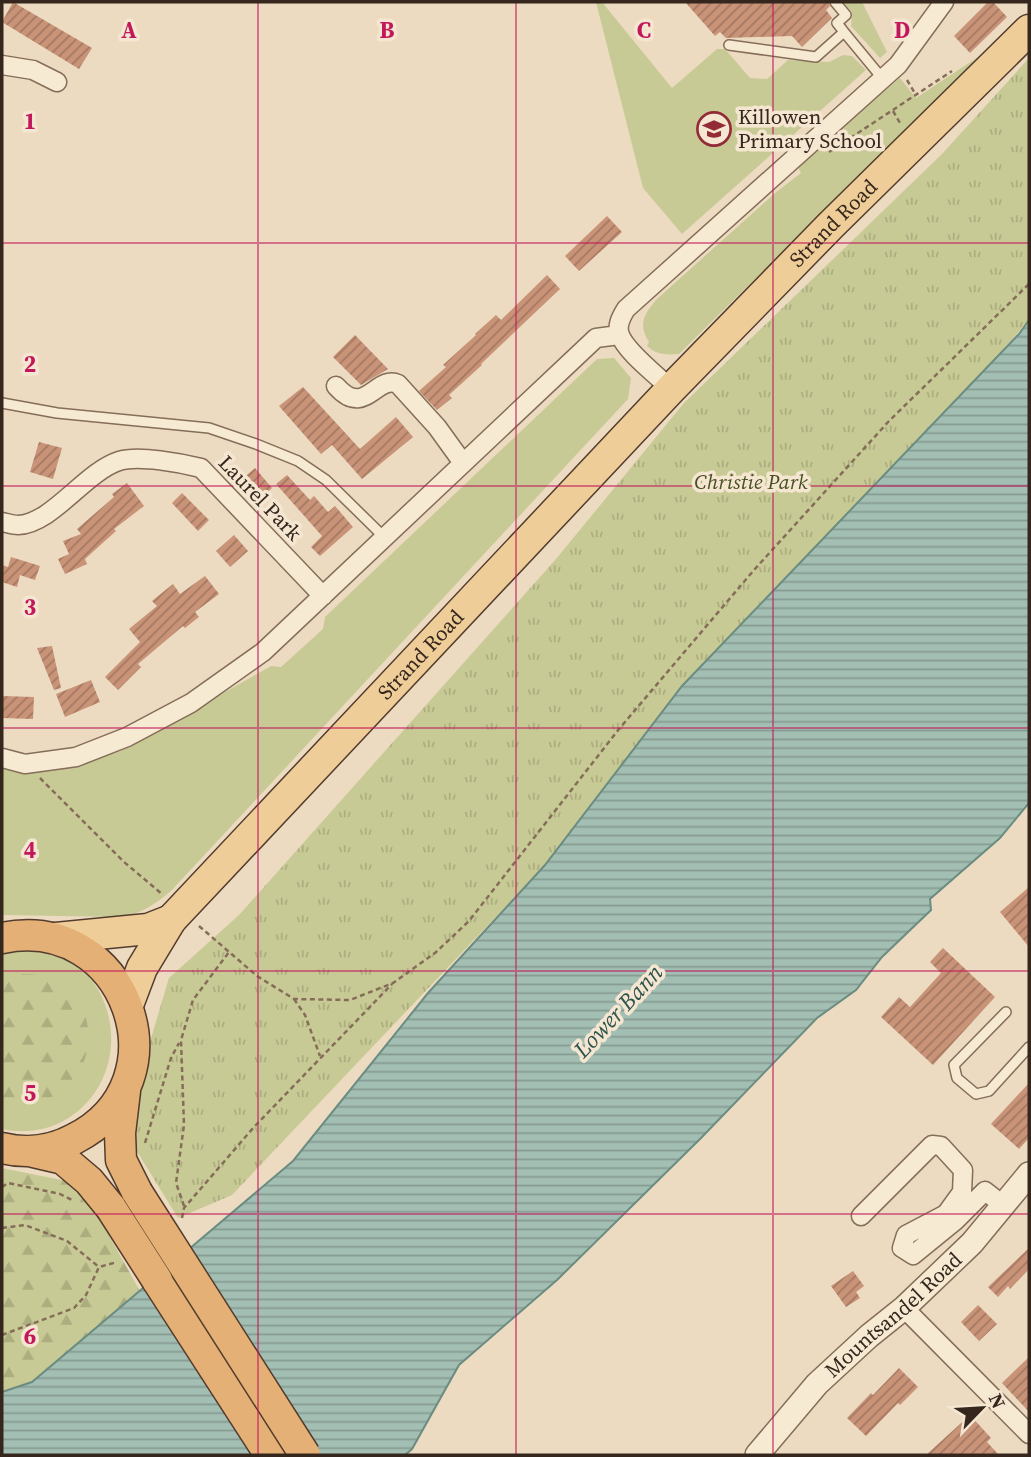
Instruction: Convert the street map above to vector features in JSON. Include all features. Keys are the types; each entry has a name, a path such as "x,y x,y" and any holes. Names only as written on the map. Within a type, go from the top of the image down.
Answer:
{"highway":[{"path":"2,938 20,934 56,938 87,953 111,975 128,1005 134,1032 133,1060 125,1087 120,1133 121,1160 137,1192 305,1455"},
{"path":"12,1150 62,1146 88,1132 110,1112 125,1087"},
{"path":"12,1150 63,1159 89,1181 111,1208 270,1455"}],"main road":[{"name":"Strand Road","path":"128,1005 142,968 177,914 671,389 830,226 1029,30"},
{"name":"Strand Road","path":"56,938 148,929 177,914"}],"street":[{"path":"671,389 629,349 619,335 619,319 626,309 898,65 944,2"},
{"path":"2,65 33,70 57,82"},
{"path":"2,758 25,764 76,757 127,737 191,703 263,652 596,338 619,335"},
{"path":"337,386 342,393 362,399 387,383 398,384 437,428 463,463"},
{"name":"Laurel Park","path":"2,522 19,525 43,516 101,470 121,461 176,461 201,468 323,596"},
{"path":"861,1216 932,1145 941,1146 963,1170 962,1192 946,1214 906,1235 902,1248 913,1255 957,1220 985,1191 1003,1205"},
{"name":"Mountsandel Road","path":"757,1455 817,1384 904,1308 972,1243 1029,1174"},
{"path":"904,1308 1029,1434"}],"lane":[{"path":"835,2 846,15 837,23 883,78"},
{"path":"729,45 816,57 844,32"},
{"path":"2,403 57,413 209,428 256,444 298,461 326,480 385,538"},
{"path":"1006,1012 954,1065 957,1078 975,1094 989,1091 1029,1047"}],"path":[{"path":"822,156 961,65"},
{"path":"181,1040 184,1125 176,1183 184,1208 254,1127 393,983 435,953 469,921 619,729 754,570 889,421 1029,284"},
{"path":"25,764 177,914 257,976 294,999 304,1015 320,1058"},
{"path":"145,1146 171,1058 181,1040 193,1000 229,952"},
{"path":"294,999 351,1000 393,983"},
{"path":"2,1187 8,1183 60,1194 79,1203"},
{"path":"2,1228 25,1225 67,1241 99,1267"},
{"path":"2,1335 74,1308 86,1295"}],"green space":[{"name":"Killowen Primary School","path":"596,2 602,2 672,88 717,49 725,49 750,78 767,79 788,60 829,62 843,55 852,56 866,70 682,234 643,188"},
{"path":"843,2 862,2 887,52 880,58 851,26 852,12"},
{"path":"984,53 679,354 662,354 647,346 649,342 643,330 644,319 657,299 801,173 797,165 900,78 916,98"},
{"name":"Christie Park","path":"1029,58 1029,320 545,865 232,1195 178,1218 133,1145 144,1062 169,978 239,915 556,559 684,403 942,154"},
{"path":"614,358 631,378 628,399 171,891 159,901 126,916 2,915 2,765 27,771 48,770 121,751 271,666 281,667 323,629 325,617 597,359"},
{"path":"36,948 76,966 88,976 97,989 108,1014 111,1039 108,1062 100,1083 88,1102 71,1117 50,1127 27,1131 2,1129 2,949"},
{"path":"18,974 40,975 65,987 81,1006 88,1029 86,1054 76,1076 59,1093 34,1102 2,1099 2,978"},
{"path":"2,1168 67,1181 98,1216 140,1291 32,1383 2,1392"}],"water":[{"name":"Lower Bann","path":"1029,320 1029,803 1000,838 930,899 931,910 882,957 856,990 817,1018 701,1138 557,1280 459,1365 412,1449 405,1455 2,1455 2,1392 32,1382 293,1161 428,993 545,865 682,686 1019,334"}],"building":[{"path":"13,2 92,48 79,69 2,22"},
{"path":"685,2 828,2 830,6 826,10 832,18 802,47 792,36 726,38 720,32 715,36"},
{"path":"988,2 993,2 1007,17 970,53 954,36"},
{"path":"607,216 622,232 579,271 565,256"},
{"path":"547,275 560,289 449,395 452,398 437,410 419,391 446,367 443,365 475,334 496,315 501,320"},
{"path":"355,335 388,369 361,385 333,357"},
{"path":"303,387 360,449 396,417 413,437 362,479 332,445 321,454 279,406"},
{"path":"39,442 62,448 53,479 30,472"},
{"path":"255,468 272,488 258,501 241,480"},
{"path":"287,475 310,500 314,496 328,512 335,506 353,527 320,556 311,547 322,536 276,484"},
{"path":"127,483 144,506 114,529 116,531 85,559 87,564 65,574 58,559 69,554 63,541 81,534 77,529"},
{"path":"182,493 209,520 198,531 172,503"},
{"path":"234,535 248,551 230,567 216,551"},
{"path":"11,557 40,566 35,580 20,575 17,587 2,582 2,565 8,567"},
{"path":"205,576 219,594 195,612 199,617 185,628 183,626 138,664 141,667 118,690 105,677 140,642 129,629 157,606 152,601 173,584 180,594"},
{"path":"52,646 61,688 54,690 37,648"},
{"path":"91,680 100,702 65,717 56,694"},
{"path":"2,696 34,697 33,719 2,718"},
{"path":"1029,887 1029,947 1000,912"},
{"path":"943,948 995,997 933,1065 881,1017 899,997 910,1007 941,973 930,962"},
{"path":"1029,1083 1029,1138 1019,1149 991,1124"},
{"path":"1029,1248 1029,1269 1010,1289 1008,1286 998,1297 988,1287"},
{"path":"853,1271 864,1286 856,1292 860,1298 846,1307 831,1286"},
{"path":"978,1305 997,1324 979,1341 961,1322"},
{"path":"1029,1357 1029,1412 1002,1383"},
{"path":"899,1368 918,1387 866,1436 847,1418"},
{"path":"970,1415 991,1438 987,1442 999,1455 926,1455"}],"place":[{"name":"Killowen Primary School","path":"714,129"}]}
